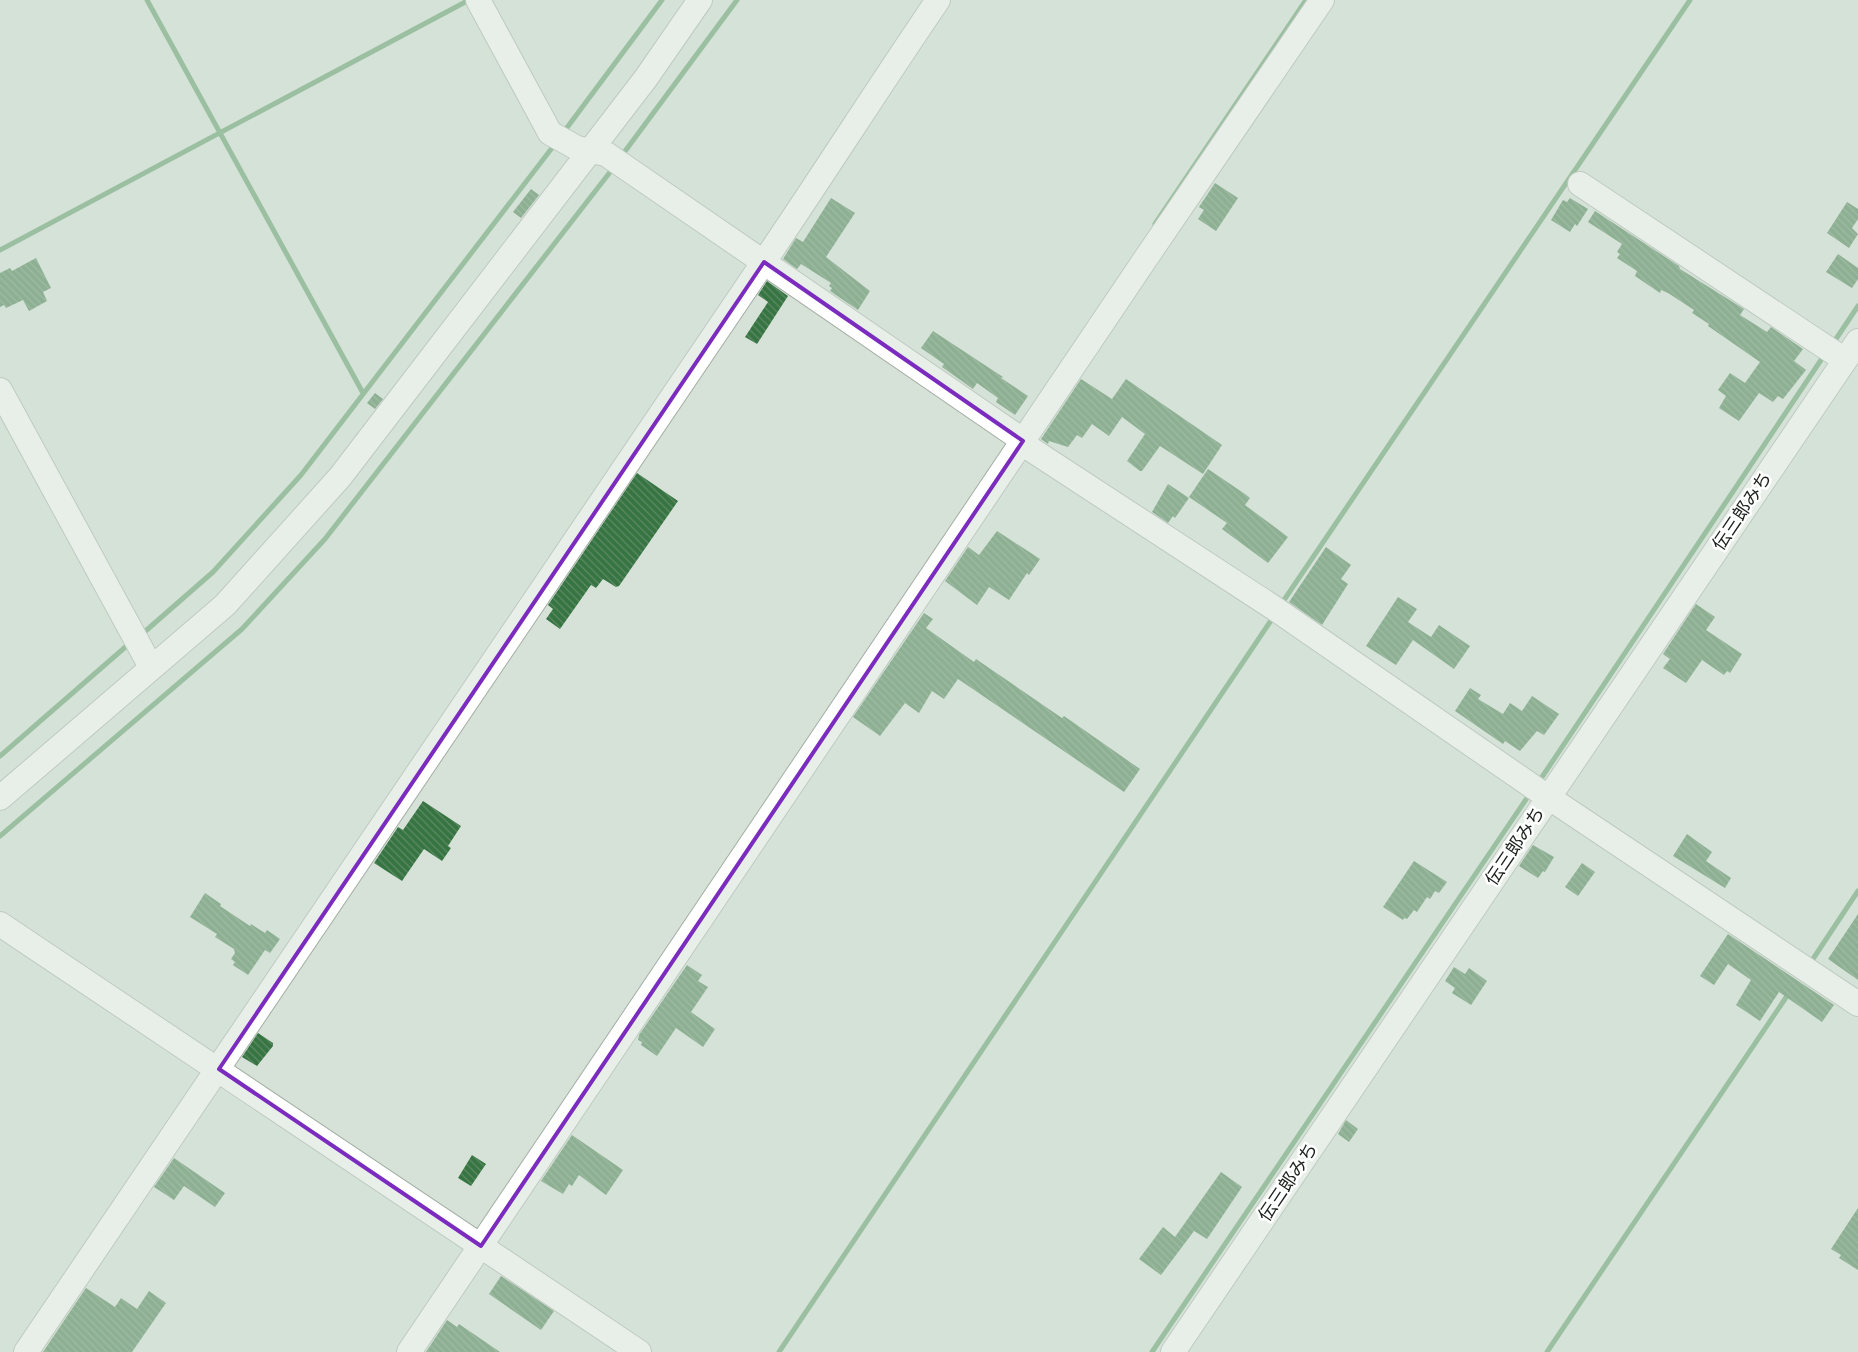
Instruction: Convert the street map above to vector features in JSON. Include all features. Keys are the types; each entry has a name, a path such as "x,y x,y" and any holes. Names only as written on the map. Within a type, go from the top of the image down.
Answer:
{"street":[{"path":"478,0 550,133 577,148 598,151 617,161 1017,437 1032,450 1274,608 1540,791 1858,1004"},
{"path":"0,798 141,649 224,605 340,477 646,78 700,0"},
{"path":"26,1352 215,1066 764,262 938,0"},
{"path":"409,1352 474,1241 1017,437 1322,0"},
{"path":"1580,184 1840,350"},
{"name":"伝三郎みち","path":"1173,1352 1540,791 1840,350"},
{"path":"0,390 141,649"},
{"path":"0,924 215,1066 639,1352"}],"highlighted area":[{"path":"764,262 1023,441 481,1246 219,1069"}],"building":[{"path":"1215,183 1238,198 1216,231 1198,219 1204,210 1199,207"},
{"path":"531,189 539,195 521,218 513,212"},
{"path":"831,198 855,213 826,257 870,291 858,310 830,291 832,288 829,286 831,283 801,264 797,269 783,259 796,238 803,242"},
{"path":"1570,198 1588,209 1577,226 1575,224 1570,232 1551,220 1563,200 1567,202"},
{"path":"1847,202 1858,209 1858,219 1852,228 1858,234 1849,248 1827,233"},
{"path":"1595,211 1679,266 1680,269 1744,309 1740,315 1767,332 1771,327 1803,349 1794,361 1806,370 1783,399 1778,396 1773,402 1759,393 1739,421 1719,408 1726,396 1718,390 1730,373 1745,383 1760,362 1708,326 1709,324 1692,313 1694,310 1668,293 1661,290 1660,293 1635,276 1637,271 1617,258 1620,254 1617,252 1622,244 1588,222"},
{"path":"1838,254 1858,268 1858,279 1852,288 1826,272"},
{"path":"36,258 51,288 43,292 47,301 29,311 23,300 6,308 4,305 0,307 0,273 10,268 12,271"},
{"path":"767,281 788,296 757,344 745,337 768,302 758,295"},
{"path":"933,331 1003,377 1001,378 1028,396 1015,415 996,402 998,398 977,383 973,389 942,367 944,364 921,348"},
{"path":"1081,379 1112,399 1126,379 1222,445 1203,474 1160,446 1142,471 1140,471 1127,461 1145,434 1122,417 1109,436 1092,424 1082,438 1077,435 1068,447 1049,441 1048,444 1041,439"},
{"path":"375,393 383,399 375,409 367,403"},
{"path":"1208,469 1250,498 1245,505 1288,537 1268,563 1222,529 1227,523 1189,497"},
{"path":"637,473 678,501 619,586 616,587 603,579 596,588 591,585 560,629 546,619 553,609 548,605"},
{"path":"1168,484 1189,498 1175,518 1173,516 1168,523 1152,512"},
{"path":"997,531 1040,559 1029,575 1027,573 1009,600 989,587 977,605 945,581 968,547 979,555"},
{"path":"1326,547 1351,565 1341,579 1348,584 1322,625 1289,602"},
{"path":"1398,597 1417,609 1408,622 1431,637 1439,625 1470,646 1454,669 1413,640 1396,665 1366,646"},
{"path":"1696,604 1715,617 1706,630 1742,654 1730,673 1727,671 1724,675 1702,660 1686,683 1663,668 1670,659 1663,654"},
{"path":"924,613 933,619 926,628 974,662 976,659 1062,718 1064,716 1140,769 1124,792 958,679 944,699 932,691 919,713 905,703 880,736 853,717"},
{"path":"1470,688 1481,695 1478,699 1503,714 1510,703 1522,711 1532,696 1559,714 1544,735 1537,731 1520,751 1505,741 1503,744 1455,711"},
{"path":"423,801 461,826 448,846 451,848 442,861 424,849 402,881 374,863 398,827 403,830"},
{"path":"1687,834 1712,852 1706,861 1731,878 1725,888 1673,856"},
{"path":"1533,845 1554,857 1545,872 1543,871 1538,878 1519,866"},
{"path":"1414,861 1447,882 1439,893 1435,891 1430,899 1427,897 1417,912 1414,910 1407,919 1404,918 1403,920 1383,907"},
{"path":"1582,863 1595,872 1578,896 1565,887"},
{"path":"205,893 221,904 220,906 250,926 251,924 265,933 267,930 280,939 270,953 265,950 248,975 233,965 235,962 231,959 235,953 234,949 215,937 217,934 190,917"},
{"path":"1858,914 1858,980 1828,959"},
{"path":"1728,934 1834,1005 1822,1022 1779,992 1760,1021 1736,1005 1751,980 1728,964 1714,985 1700,976"},
{"path":"687,965 702,975 698,981 708,987 691,1012 715,1029 703,1047 676,1028 657,1056 641,1045 642,1042 638,1040 639,1035"},
{"path":"1454,967 1465,974 1469,968 1487,981 1471,1005 1452,993 1455,988 1445,981"},
{"path":"258,1033 273,1043 273,1046 257,1066 242,1057"},
{"path":"1346,1120 1358,1129 1349,1142 1338,1134"},
{"path":"572,1135 623,1170 606,1195 579,1175 572,1186 569,1184 563,1194 541,1181"},
{"path":"472,1155 486,1164 471,1186 458,1178"},
{"path":"174,1158 225,1193 215,1207 184,1186 174,1200 154,1187"},
{"path":"1221,1172 1242,1187 1207,1239 1194,1231 1161,1275 1139,1259 1163,1227 1175,1237"},
{"path":"1858,1208 1858,1270 1839,1258 1841,1255 1831,1249"},
{"path":"501,1276 554,1311 541,1330 489,1294"},
{"path":"86,1288 115,1307 121,1298 137,1309 149,1291 166,1303 132,1352 43,1352"},
{"path":"447,1320 457,1327 459,1324 500,1352 426,1352"}],"waterway":[{"path":"147,0 363,393"},
{"path":"0,250 469,0"},
{"path":"563,133 662,0"},
{"path":"620,158 737,0"},
{"path":"1155,224 1306,0"},
{"path":"1282,603 1690,0"},
{"path":"141,635 213,572 301,475 555,144"},
{"path":"0,836 242,629 325,539 614,167"},
{"path":"1832,345 1858,306"},
{"path":"1538,783 1825,354"},
{"path":"779,1352 1272,619"},
{"path":"0,756 130,643"},
{"path":"1152,1352 1531,792"},
{"path":"1811,962 1858,891"},
{"path":"1547,1352 1789,993"}]}
